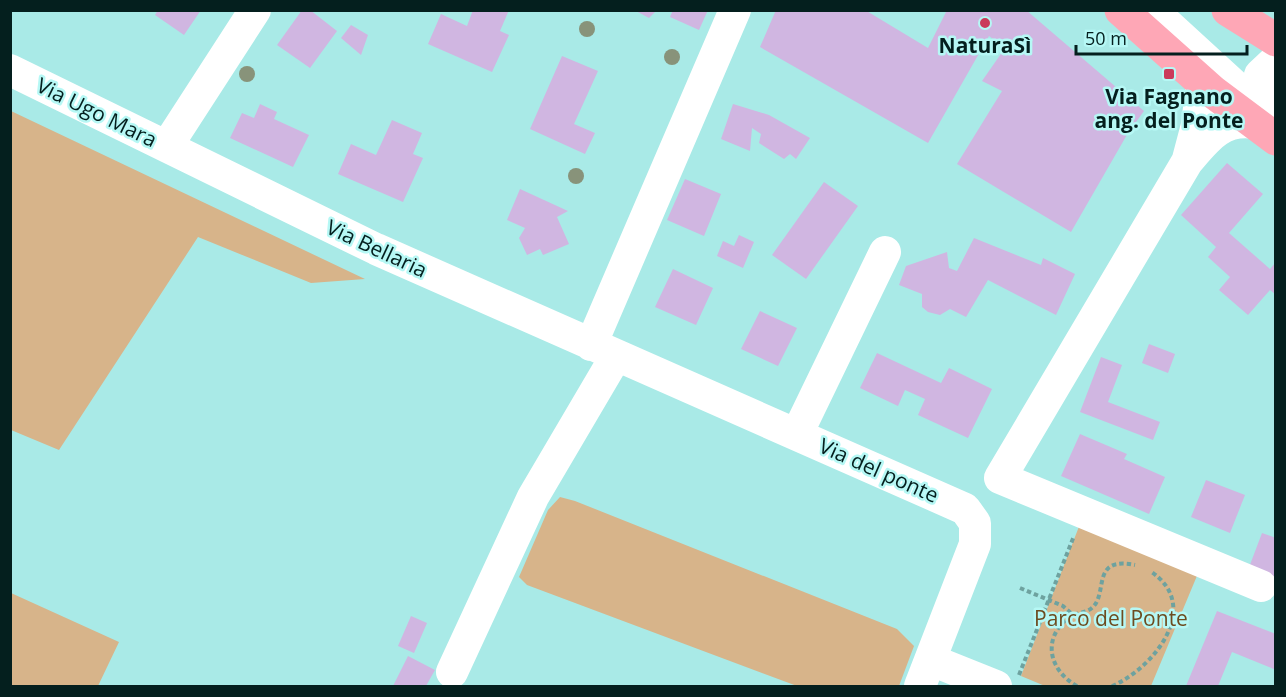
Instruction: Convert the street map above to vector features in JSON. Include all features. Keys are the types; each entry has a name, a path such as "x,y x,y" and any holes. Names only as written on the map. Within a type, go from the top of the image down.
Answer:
{"main road":[{"path":"1120,10 1202,83 1270,123"},
{"path":"1228,10 1275,40"}],"street":[{"name":"Via Ugo Mara","path":"10,70 167,146 255,10"},
{"path":"452,672 604,351 735,10"},
{"path":"1152,10 1270,123"},
{"path":"1270,123 1258,84 1260,75 1275,60"},
{"path":"1187,162 1197,125 1202,83"},
{"path":"1261,586 1000,478 1187,162 1218,129 1239,122 1270,123"},
{"name":"Via Bellaria","path":"167,146 376,249 604,351"},
{"path":"797,434 885,252"},
{"name":"Via del ponte","path":"604,351 960,506 972,518 976,530 975,544 926,673"},
{"path":"926,673 1007,682"}],"path":[{"path":"1007,682 1049,600 1074,535"},
{"path":"1077,687 1059,672 1051,651 1055,633 1073,615 1088,611 1097,602 1100,582 1107,570 1120,564 1138,566"},
{"path":"1112,687 1136,673 1149,661 1164,641 1172,622 1169,593 1157,576 1144,569"},
{"path":"1020,588 1068,609 1073,615"}],"green space":[{"path":"10,111 365,279 311,283 198,237 59,450 11,430"},
{"path":"560,497 897,629 914,646 899,686 797,686 527,585 519,577 548,510"},
{"name":"Parco del Ponte","path":"1080,524 1199,571 1151,686 1045,686 1021,676"},
{"path":"11,593 119,642 98,686 11,686"}],"building":[{"path":"158,10 201,10 184,35 155,15"},
{"path":"302,10 310,10 337,31 310,68 277,45"},
{"path":"473,10 509,10 500,31 509,35 492,72 428,44 441,14 467,26"},
{"path":"634,10 657,10 649,18"},
{"path":"673,10 708,10 699,30 670,17"},
{"path":"776,10 865,10 928,48 947,10 1026,10 1144,111 1128,133 1071,232 957,164 1002,91 982,81 1005,48 989,36 928,143 760,47"},
{"path":"351,25 368,35 361,55 341,38"},
{"path":"562,56 598,71 574,124 595,133 585,154 530,129"},
{"path":"260,104 277,112 274,119 309,135 293,167 230,138 242,113 254,118"},
{"path":"733,104 769,115 810,138 796,159 790,154 784,159 759,143 761,134 752,128 750,151 721,139"},
{"path":"392,120 422,133 413,154 423,158 403,202 338,174 351,144 376,155"},
{"path":"1227,163 1263,194 1229,233 1270,269 1276,262 1276,295 1270,290 1248,315 1219,290 1230,277 1208,257 1216,247 1181,215"},
{"path":"685,179 721,194 704,236 667,220"},
{"path":"824,182 858,206 806,279 772,255"},
{"path":"520,189 568,211 557,217 569,244 543,255 540,249 527,255 519,238 525,228 507,220"},
{"path":"739,235 754,242 743,268 717,256 723,241 734,246"},
{"path":"974,238 1041,265 1043,258 1075,274 1056,315 988,280 966,317 950,309 940,315 928,312 922,307 922,294 899,285 906,266 947,252 949,268 957,271"},
{"path":"673,269 713,288 696,325 655,307"},
{"path":"760,311 797,328 778,366 741,349"},
{"path":"1149,344 1175,354 1168,373 1142,363"},
{"path":"877,353 941,383 949,368 992,389 968,438 918,415 925,399 905,390 898,406 860,388"},
{"path":"1101,357 1122,365 1108,402 1160,422 1153,440 1080,412"},
{"path":"1080,434 1127,454 1124,459 1165,477 1149,514 1061,476"},
{"path":"1206,480 1245,495 1230,533 1191,517"},
{"path":"1262,533 1276,538 1276,581 1248,570"},
{"path":"1217,611 1276,634 1276,670 1232,652 1218,686 1186,686"},
{"path":"411,616 427,623 414,653 398,646"},
{"path":"408,656 435,670 426,686 393,686"}],"place":[{"name":"NaturaSì","path":"985,23"},
{"name":"Via Fagnano ang. del Ponte","path":"1169,74"}]}
